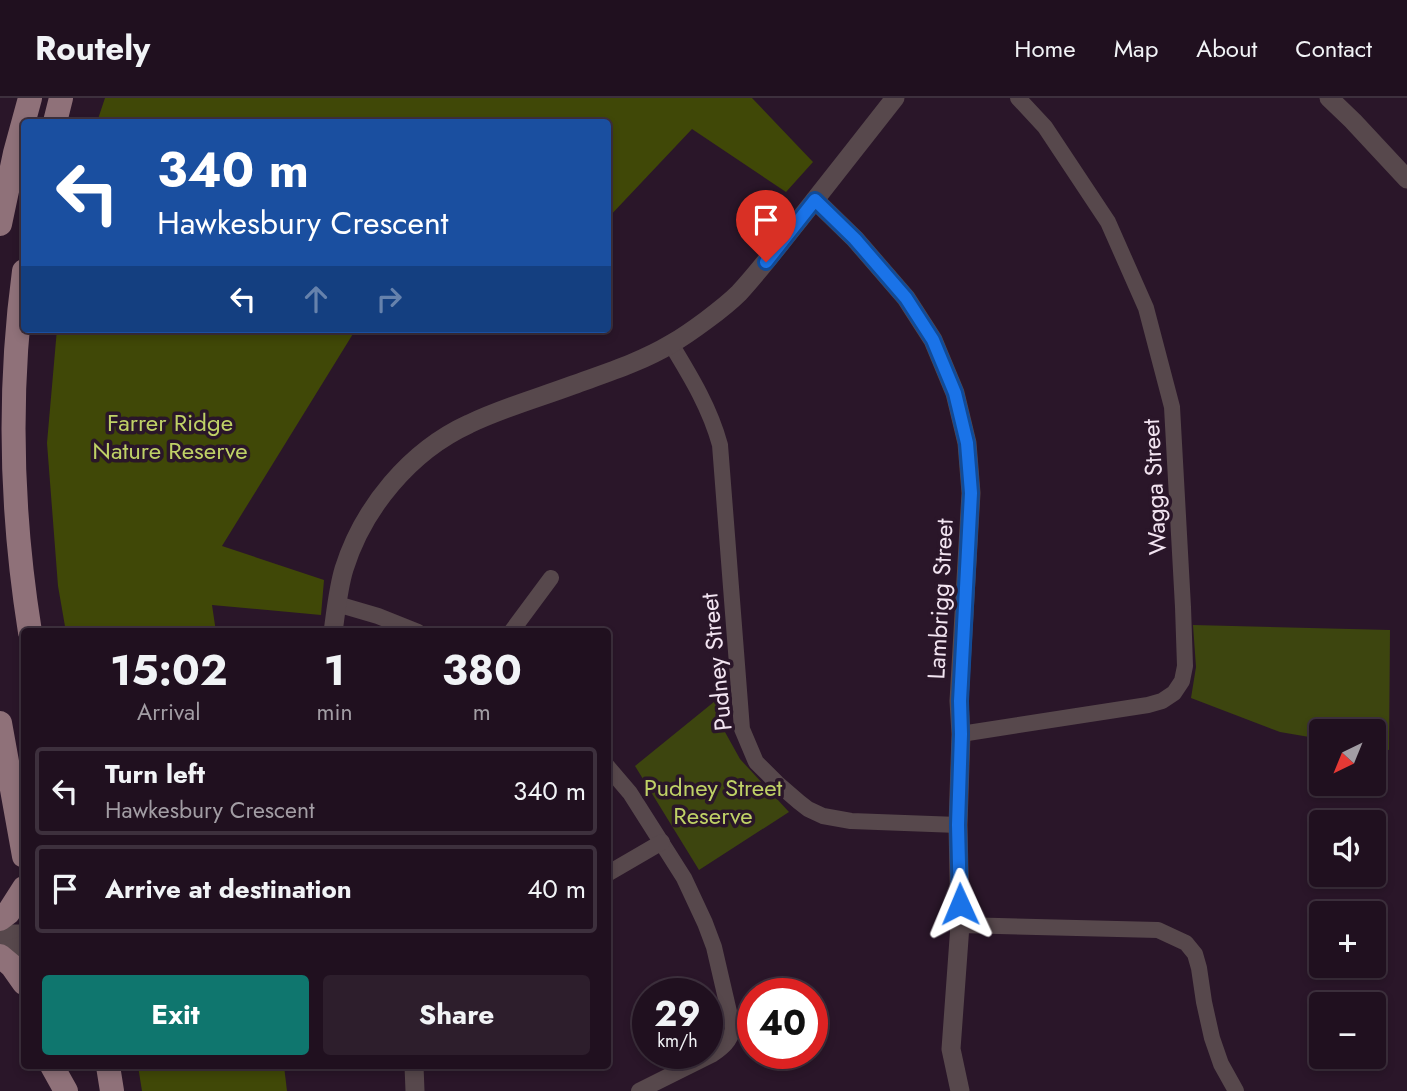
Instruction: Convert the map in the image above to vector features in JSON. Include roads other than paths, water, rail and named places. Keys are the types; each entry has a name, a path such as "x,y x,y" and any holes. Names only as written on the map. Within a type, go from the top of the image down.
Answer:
{"main road":[{"path":"24,119 30,98"},
{"path":"56,119 61,98"},
{"path":"0,224 21,131"},
{"path":"21,301 15,362 15,486 30,628"},
{"path":"0,723 21,839"},
{"path":"0,919 8,913 21,893"},
{"path":"0,954 21,980"},
{"path":"54,1069 67,1091"},
{"path":"63,1069 67,1091"},
{"path":"108,1069 112,1091"}],"street":[{"path":"334,628 342,578 355,538 383,495 424,452 468,424 614,370 671,344 737,295 895,98"},
{"name":"Wagga Street","path":"961,734 1162,701 1174,693 1182,681 1185,666 1172,407 1146,308 1108,222 1045,127 1018,98"},
{"path":"1329,98 1407,179"},
{"name":"Lambrigg Street","path":"815,200 855,239 906,298 933,340 955,393 967,443 971,493 960,701 960,925 951,1049 960,1091"},
{"name":"Pudney Street","path":"671,344 705,404 720,445 742,729 756,762 799,802 823,816 851,821 958,825"},
{"path":"514,628 551,578"},
{"path":"337,604 408,628"},
{"path":"611,771 630,793 684,878 714,947 733,1029 724,1046 713,1054 639,1091"},
{"path":"611,872 662,842"},
{"path":"960,925 1158,930 1186,943 1195,954 1199,968 1212,1038 1221,1064 1236,1091"},
{"path":"0,934 21,934"},
{"path":"0,954 21,946"},
{"path":"414,1069 415,1091"}],"park label":[{"name":"Farrer Ridge Nature Reserve","path":"170,436"},
{"name":"Pudney Street Reserve","path":"713,801"}]}
